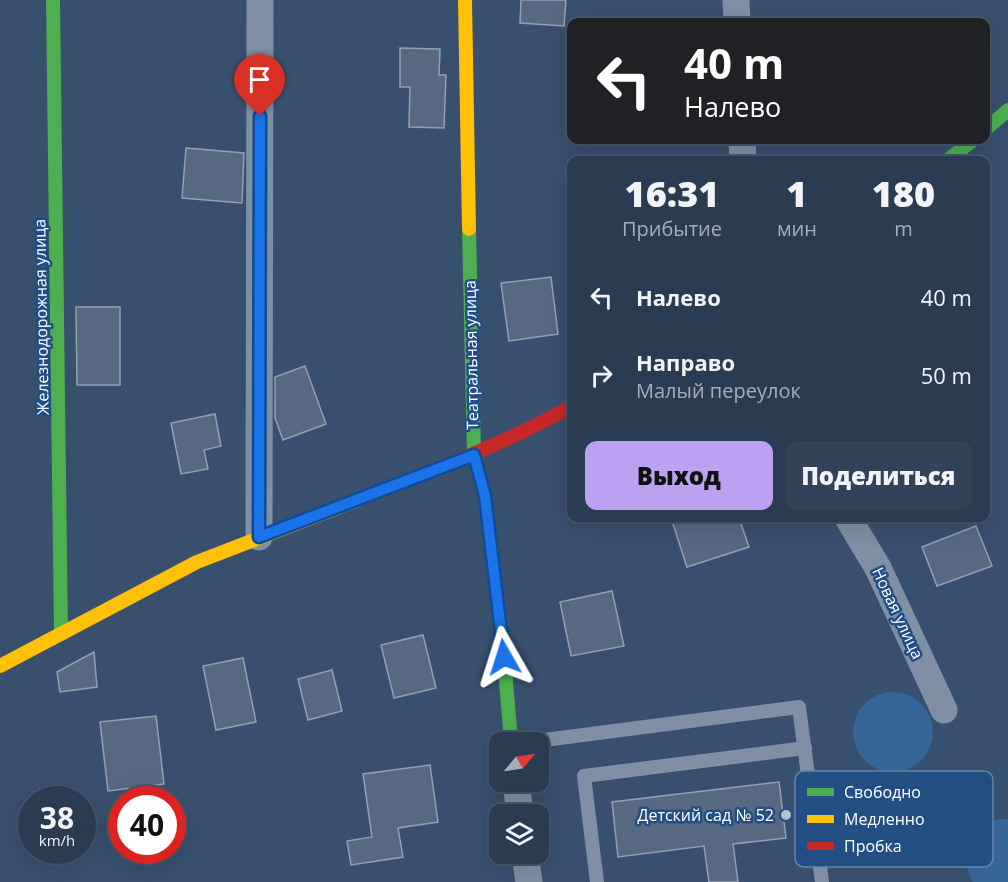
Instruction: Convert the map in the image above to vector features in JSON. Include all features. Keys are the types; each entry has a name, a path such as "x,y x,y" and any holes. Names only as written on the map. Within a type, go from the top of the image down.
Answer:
{"street":[{"name":"Железнодорожная улица","path":"53,0 61,634"},
{"path":"259,537 260,0"},
{"name":"Театральная улица","path":"465,0 471,425 474,455 485,496 511,732"},
{"path":"736,0 737,18"},
{"path":"990,126 1008,110"},
{"path":"953,156 968,144"},
{"path":"0,666 196,562 474,455 531,429 567,409"},
{"name":"Новая улица","path":"850,522 878,568 944,710"},
{"path":"526,864 529,882"}],"lane":[{"path":"549,739 799,707 807,771"},
{"path":"597,882 584,776 804,747"},
{"path":"820,867 822,882"}],"shaded area":[{"path":"885,692 901,692 915,698 927,710 933,724 933,740 927,754 922,761 903,771 883,771 871,766 859,754 853,740 853,724 859,710 871,698"},
{"path":"1008,819 1008,882 973,882 967,867 993,867 993,821"}],"building":[{"path":"521,0 566,0 564,26 520,23"},
{"path":"400,48 440,49 439,75 446,75 444,128 409,127 410,87 400,87"},
{"path":"186,148 244,153 242,203 182,198"},
{"path":"551,277 558,334 509,341 501,283"},
{"path":"76,307 120,307 120,385 77,385"},
{"path":"305,366 326,424 283,440 275,418 275,377"},
{"path":"215,414 221,446 204,450 208,469 181,474 171,423"},
{"path":"672,522 740,522 749,547 687,567"},
{"path":"976,526 992,566 937,586 922,547"},
{"path":"612,591 624,646 571,656 560,602"},
{"path":"423,635 436,688 394,698 381,645"},
{"path":"94,652 97,687 60,692 57,672"},
{"path":"243,658 256,722 216,730 203,666"},
{"path":"332,670 342,711 308,720 298,679"},
{"path":"156,716 164,784 108,786 108,791 100,722"},
{"path":"430,765 438,822 398,828 403,857 351,865 347,841 372,837 363,774"},
{"path":"779,782 786,838 733,844 738,882 709,882 704,846 618,857 612,802"}],"traffic: fast":[{"path":"53,0 61,634"},
{"path":"990,126 1008,110"},
{"path":"953,156 968,144"},
{"path":"469,229 474,455 485,496 504,657 510,732"}],"traffic: slow":[{"path":"465,0 469,229"},
{"path":"0,666 197,562 360,499"}],"traffic: jam":[{"path":"360,499 494,445 567,409"}],"place":[{"name":"Детский сад № 52","path":"786,815"}],"route":[{"path":"260,116 259,537 474,455 485,496 504,657"}]}
